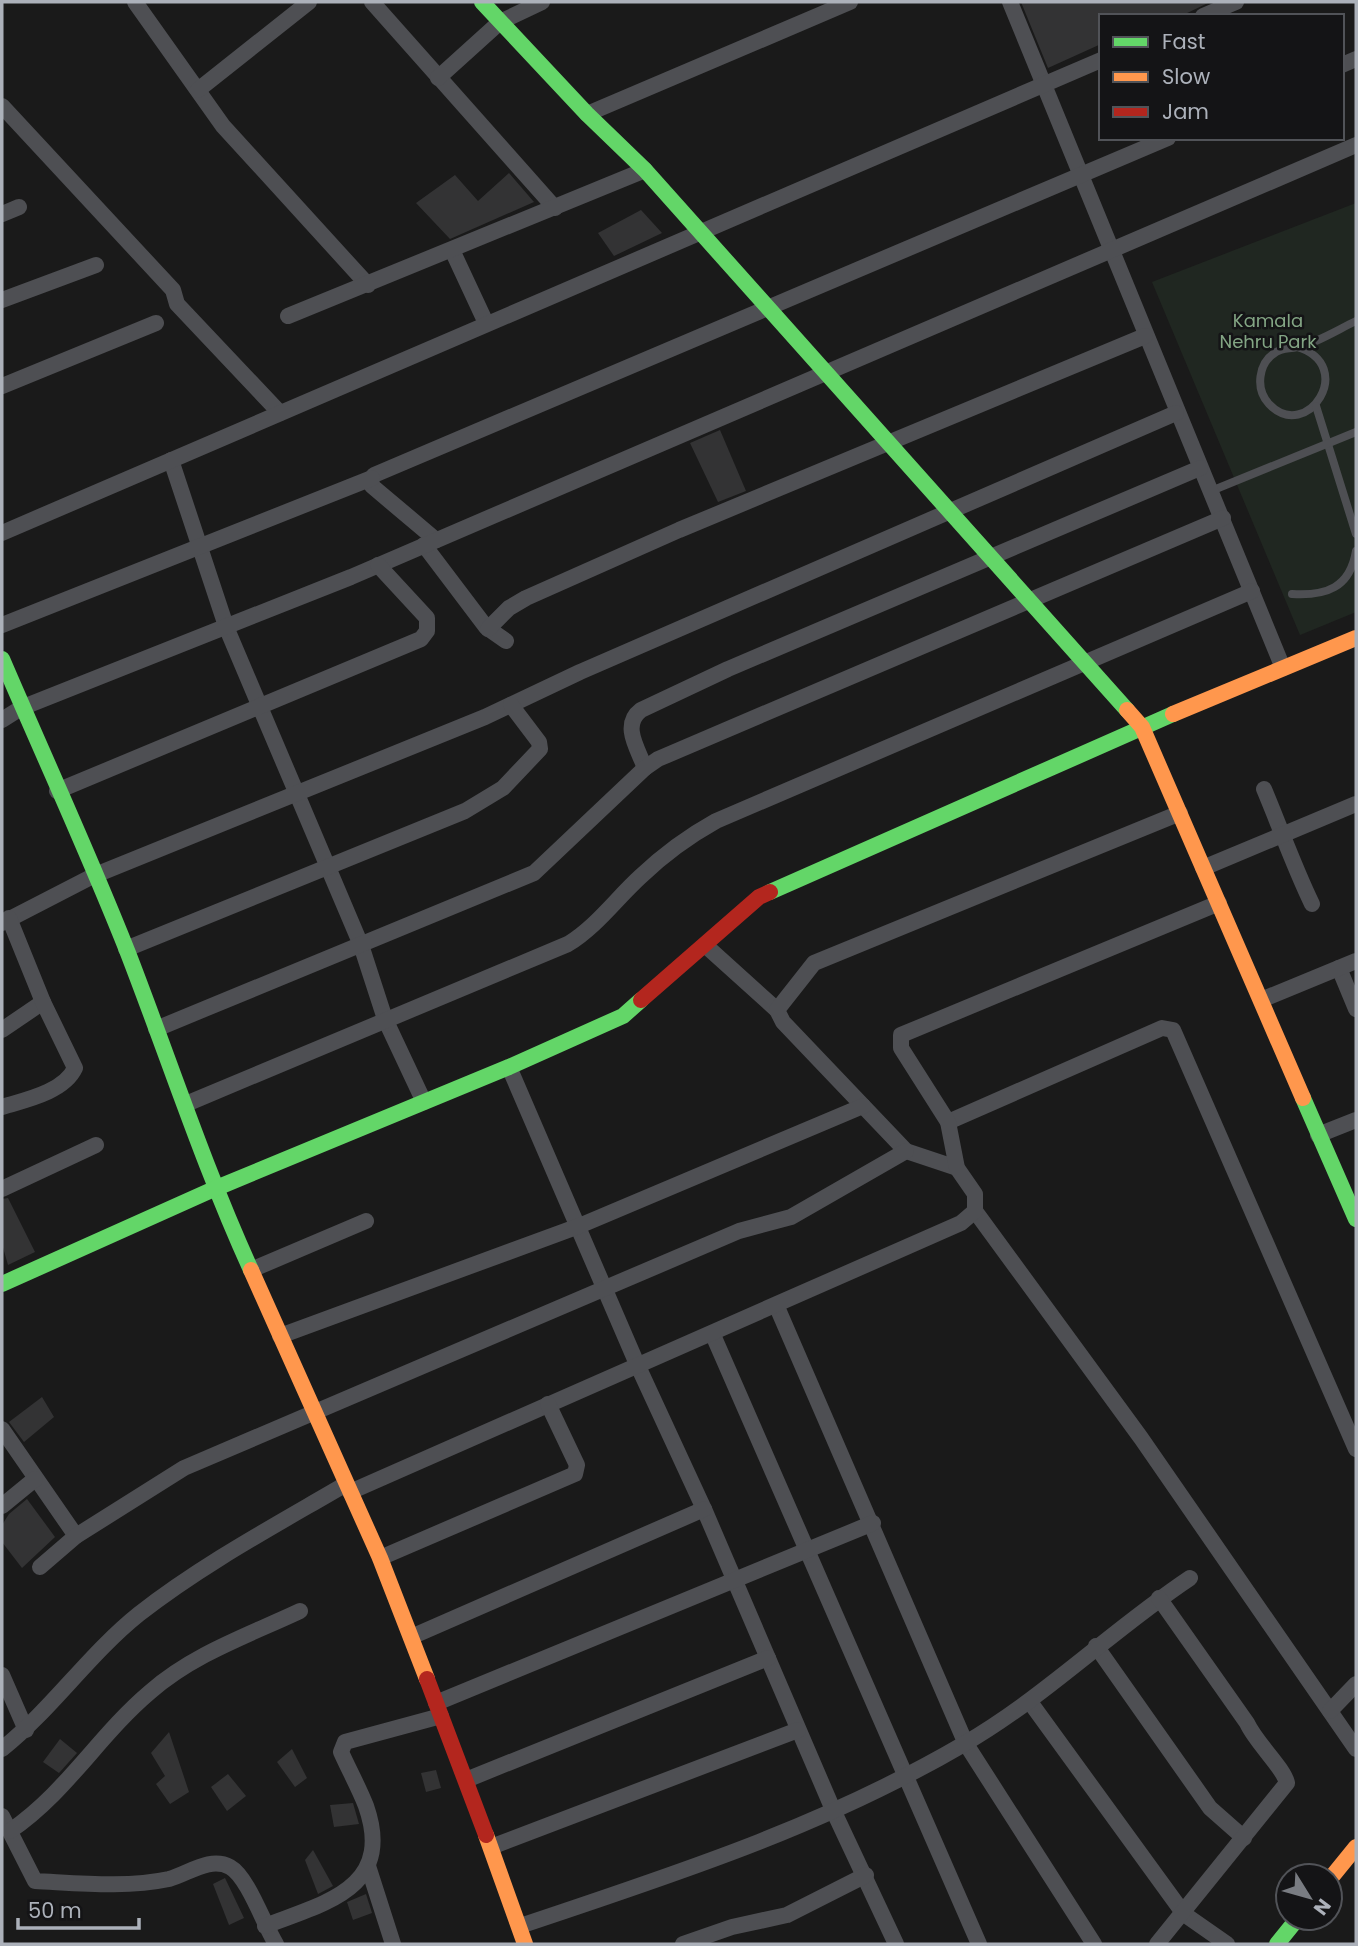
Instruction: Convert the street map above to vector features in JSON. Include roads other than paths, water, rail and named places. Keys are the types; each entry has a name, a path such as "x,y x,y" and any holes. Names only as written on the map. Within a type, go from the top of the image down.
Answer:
{"street":[{"path":"135,2 223,126 368,285"},
{"path":"198,89 309,2"},
{"path":"372,2 555,208"},
{"path":"482,2 587,114 645,170 770,307 1142,727 1356,1219"},
{"path":"438,78 500,22 542,2"},
{"path":"587,114 850,2"},
{"path":"1010,2 1110,252 1223,518 1283,668"},
{"path":"1208,14 1236,2"},
{"path":"2,533 698,231 1099,61"},
{"path":"2,106 173,290 177,304 280,412"},
{"path":"2,625 200,544 372,478 1163,140"},
{"path":"2,720 21,708 379,565 1356,145"},
{"path":"288,316 645,170"},
{"path":"2,214 19,207"},
{"path":"452,250 486,323"},
{"path":"2,300 96,265"},
{"path":"2,386 156,323"},
{"path":"488,629 509,608 526,598 691,525 1145,336"},
{"path":"2,1107 33,1099 74,1072 74,1065 5,921 93,876 511,705 1176,412"},
{"path":"171,460 226,626 360,945 385,1019 424,1102"},
{"path":"645,768 630,728 633,718 641,710 727,669 1200,468"},
{"path":"372,478 372,486 430,543 488,629 506,640"},
{"path":"156,1029 534,873 645,768 658,759 1028,598 1223,518"},
{"path":"57,791 421,639 427,631 427,618 379,565"},
{"path":"186,1104 568,944 585,933 641,876 694,833 716,821 1252,592"},
{"path":"2,1284 214,1189 509,1067 623,1016 759,897 1142,727 1356,638"},
{"path":"2,659 126,949 186,1104 214,1189 380,1559 466,1780 525,1944"},
{"path":"126,949 465,811 503,788 540,749 539,742 511,705"},
{"path":"1264,789 1298,868 1300,883 1312,904"},
{"path":"1203,868 1356,804"},
{"path":"777,1010 814,963 1180,813"},
{"path":"1219,903 901,1035 899,1044 948,1122 957,1168 975,1194 975,1211 1141,1438 1356,1749"},
{"path":"705,945 777,1010 783,1022 906,1151 957,1168"},
{"path":"1261,1000 1356,961"},
{"path":"1339,968 1356,1009"},
{"path":"2,1030 43,1002"},
{"path":"948,1122 1161,1028 1173,1030 1356,1448"},
{"path":"509,1067 834,1812 866,1875 896,1944"},
{"path":"280,1336 579,1226 863,1106"},
{"path":"1318,1135 1356,1119"},
{"path":"2,1189 96,1145"},
{"path":"40,1567 76,1536 184,1468 739,1231 791,1217 862,1179 906,1151"},
{"path":"2,1749 26,1730 76,1675 137,1616 202,1568 348,1488 777,1307 961,1223 975,1211"},
{"path":"251,1270 366,1222"},
{"path":"777,1307 873,1523 966,1744 1094,1944"},
{"path":"713,1335 908,1775 979,1944"},
{"path":"380,1559 575,1474 577,1465 548,1404"},
{"path":"2,1429 76,1536"},
{"path":"2,1506 35,1479"},
{"path":"411,1637 704,1509"},
{"path":"265,1926 338,1898 362,1878 368,1866 371,1844 366,1808 341,1752 343,1745 349,1741 439,1710 873,1523"},
{"path":"520,1926 733,1855 834,1812 908,1775 966,1744 1030,1702 1096,1646 1189,1578"},
{"path":"1157,1944 1284,1791 1286,1777 1254,1739 1247,1723 1159,1598"},
{"path":"9,1831 40,1811 112,1729 169,1676 196,1659 300,1611"},
{"path":"1096,1646 1210,1808 1244,1838"},
{"path":"466,1780 768,1658"},
{"path":"2,1675 26,1730"},
{"path":"1330,1711 1356,1684"},
{"path":"1030,1702 1184,1914 1227,1944"},
{"path":"491,1847 798,1730"},
{"path":"2,1816 35,1881 102,1883 162,1880 214,1863 229,1867 240,1875 276,1944"},
{"path":"1344,1862 1356,1847"},
{"path":"368,1866 393,1944"},
{"path":"682,1944 732,1927 787,1915 866,1875"}],"lane":[{"path":"1297,347 1308,350 1324,365 1327,387 1316,406 1296,415 1284,414 1274,409 1261,391 1262,369 1267,359 1286,348 1297,347 1356,321"},
{"path":"1316,406 1356,534"},
{"path":"1211,491 1356,432"},
{"path":"1292,594 1329,592 1346,579 1356,551"}],"park label":[{"name":"Kamala Nehru Park","path":"1268,331"}]}
